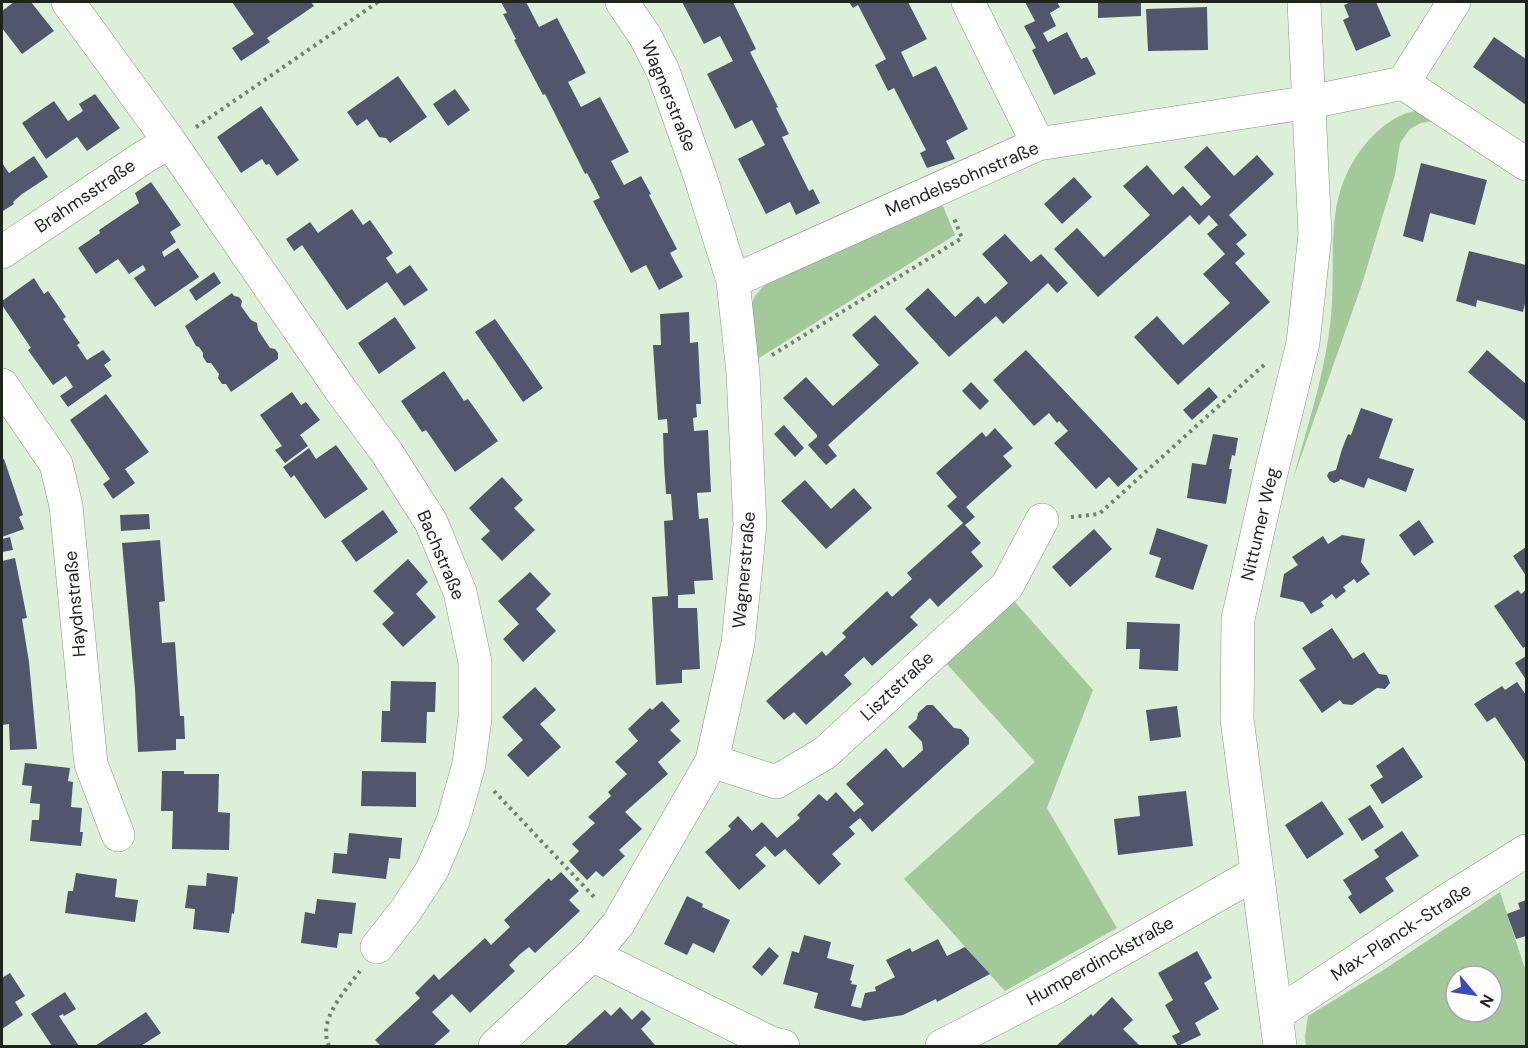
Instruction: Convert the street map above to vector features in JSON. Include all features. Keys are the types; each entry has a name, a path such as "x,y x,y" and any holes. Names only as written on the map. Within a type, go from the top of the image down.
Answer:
{"street":[{"name":"Bachstraße","path":"68,2 170,142 340,389 387,453 431,522 460,592 475,662 475,718 469,764 453,821 432,870 406,910 377,947"},
{"name":"Wagnerstraße","path":"495,1047 592,955 618,924 712,761 738,643 750,525 743,373 733,281 701,179 663,71 645,36 622,2"},
{"path":"968,2 1038,144"},
{"name":"Nittumer Weg","path":"1280,1047 1237,719 1238,619 1303,343 1316,235 1304,2"},
{"path":"1454,2 1403,83 1527,164"},
{"name":"Mendelssohnstraße","path":"733,281 1038,144 1310,102 1403,83"},
{"name":"Brahmsstraße","path":"2,252 144,156 170,142"},
{"name":"Haydnstraße","path":"2,385 56,464 66,506 91,764 118,835"},
{"name":"Lisztstraße","path":"712,761 776,782 825,753 1007,586 1042,520"},
{"name":"Max-Planck-Straße","path":"1276,1014 1451,898 1527,851"},
{"name":"Humperdinckstraße","path":"942,1047 1056,987 1256,873"},
{"path":"592,955 783,1047"}],"path":[{"path":"170,142 187,133 378,2"},
{"path":"743,373 962,238 942,187"},
{"path":"1042,520 1100,514 1276,354 1303,343"},
{"path":"469,764 618,924"},
{"path":"329,1047 325,1038 329,1015 377,947"}],"green space":[{"path":"1422,110 1433,121 1421,123 1410,129 1400,143 1395,175 1362,284 1293,479 1326,352 1332,307 1336,209 1342,186 1352,163 1374,135 1399,116"},
{"path":"940,199 955,235 756,360 752,303 767,282"},
{"path":"1014,601 1093,690 1047,808 1117,928 1005,991 904,879 1035,762 946,663"},
{"path":"1500,892 1526,972 1526,1046 1306,1046 1308,1016 1385,969"}],"building":[{"path":"14,2 31,2 54,31 22,54 2,28 2,11"},
{"path":"232,2 311,2 314,6 267,38 270,42 241,61 232,48 254,34"},
{"path":"501,2 526,2 539,27 557,18 586,73 568,82 581,107 600,97 629,152 611,161 624,185 641,176 677,249 670,253 683,277 659,290 646,265 631,273 593,201 600,198 594,186 587,173 585,174 545,94 543,95 514,40 516,39 503,14 507,13"},
{"path":"682,2 733,2 756,49 750,52 789,134 782,137 809,191 813,189 820,203 796,215 790,202 766,214 738,159 765,145 752,120 735,129 707,74 733,61 720,36 704,44"},
{"path":"849,2 908,2 927,39 901,52 913,77 936,66 968,129 946,141 955,159 927,168 920,153 926,150 894,88 888,91 875,65 886,59 858,5 853,8"},
{"path":"1025,2 1057,2 1060,7 1050,13 1056,26 1043,33 1048,42 1067,32 1081,59 1087,57 1096,74 1054,95 1032,50 1036,48 1024,26 1035,21"},
{"path":"1098,2 1141,2 1141,16 1098,18"},
{"path":"1351,2 1376,2 1391,36 1356,51 1343,20 1349,17 1344,5"},
{"path":"1207,7 1208,50 1148,51 1146,9"},
{"path":"1494,37 1526,59 1526,105 1473,67"},
{"path":"398,76 427,117 390,143 386,138 379,137 367,119 357,126 347,112"},
{"path":"455,89 470,110 448,126 433,104"},
{"path":"95,94 120,128 87,151 77,137 46,159 22,123 54,101 68,121 83,111 79,104"},
{"path":"261,106 299,160 277,176 269,164 266,165 262,159 241,173 217,137"},
{"path":"1207,146 1234,176 1257,155 1274,174 1229,215 1247,235 1236,244 1245,254 1235,263 1270,302 1178,385 1134,337 1157,316 1183,345 1230,303 1203,274 1225,254 1207,234 1218,225 1209,215 1199,225 1190,215 1098,297 1054,249 1077,228 1104,257 1150,215 1123,186 1147,165 1173,195 1183,186 1201,206 1211,197 1184,167"},
{"path":"34,156 48,177 22,194 13,202 14,204 3,211 2,163 9,173"},
{"path":"1421,163 1487,180 1475,225 1430,213 1423,242 1403,236"},
{"path":"1074,177 1092,197 1062,224 1044,204"},
{"path":"151,182 181,225 170,232 176,242 162,252 164,257 178,248 199,277 155,307 134,278 146,270 143,265 129,274 118,259 96,274 78,248 100,233 99,230 139,203 135,193"},
{"path":"352,209 363,225 370,220 393,253 386,258 397,274 410,265 428,290 404,306 387,282 347,310 302,245 294,251 286,239 310,222 318,233"},
{"path":"1005,234 1031,262 1041,254 1068,283 1057,293 1048,283 1003,324 996,316 949,357 905,309 928,288 955,317 978,296 985,304 1008,283 982,254"},
{"path":"1469,251 1526,265 1526,299 1523,312 1477,300 1476,307 1456,301"},
{"path":"214,272 221,283 196,301 189,290"},
{"path":"34,278 44,294 48,291 66,317 63,319 80,343 77,345 87,360 103,350 111,360 104,365 112,376 68,407 60,396 73,387 66,376 53,385 28,350 31,348 2,305 2,301"},
{"path":"232,293 242,301 241,306 251,320 257,323 258,330 270,348 275,349 278,353 278,359 231,392 226,384 222,384 218,378 219,374 211,363 207,363 185,326"},
{"path":"689,312 690,343 698,342 701,404 696,404 697,417 693,418 694,431 708,430 711,492 697,493 699,519 708,518 713,580 694,581 695,594 678,595 678,608 697,608 700,669 682,670 682,683 656,685 652,597 668,596 664,521 673,520 671,494 666,494 664,463 663,433 668,433 667,419 658,420 653,345 661,345 660,314"},
{"path":"875,315 919,363 828,445 837,456 826,465 808,445 817,435 783,398 806,377 833,406 879,365 852,335"},
{"path":"395,317 416,348 379,374 358,343"},
{"path":"495,319 543,388 523,402 475,332"},
{"path":"1026,350 1138,469 1118,487 1109,477 1096,489 1054,443 1068,431 1059,421 1057,423 1049,413 1034,426 993,380"},
{"path":"1487,350 1526,384 1526,422 1468,372"},
{"path":"444,371 464,401 468,399 498,441 455,472 426,430 422,432 401,401"},
{"path":"971,382 989,401 980,410 962,391"},
{"path":"1209,387 1218,397 1192,420 1183,410"},
{"path":"292,392 301,405 306,402 320,420 300,435 308,446 285,463 275,450 282,446 260,415"},
{"path":"106,394 149,452 125,469 135,483 113,499 103,484 110,479 70,420"},
{"path":"1361,408 1393,419 1379,458 1414,469 1406,492 1368,478 1364,488 1340,479 1334,483 1327,476 1329,472 1336,470 1348,434 1351,435"},
{"path":"784,425 804,448 795,457 774,434"},
{"path":"995,428 1013,448 1003,456 1012,466 966,507 975,517 965,525 981,543 971,552 983,566 938,607 930,598 920,607 910,617 918,625 872,666 864,657 844,675 852,684 806,725 794,712 784,720 766,701 822,651 826,656 846,637 842,633 887,591 892,597 912,579 907,573 963,523 947,506 957,497 936,473 982,432 986,437"},
{"path":"1213,434 1238,438 1235,456 1232,455 1229,469 1232,469 1226,504 1187,498 1192,463 1206,465"},
{"path":"336,445 368,489 325,519 294,475 291,478 283,467 309,448 316,459"},
{"path":"2,459 4,459 23,515 19,517 24,529 2,537"},
{"path":"502,477 523,500 514,508 535,530 502,561 481,539 490,531 469,508"},
{"path":"805,480 831,509 854,488 872,508 826,549 781,501"},
{"path":"383,510 398,532 356,562 341,541"},
{"path":"149,514 150,529 121,531 120,515"},
{"path":"1419,520 1434,542 1414,556 1399,535"},
{"path":"1157,528 1208,545 1193,590 1155,577 1161,558 1149,554"},
{"path":"1094,529 1112,549 1070,587 1052,567"},
{"path":"1342,535 1365,539 1361,562 1370,574 1357,583 1354,579 1343,587 1346,591 1336,599 1332,594 1321,602 1324,606 1311,614 1303,602 1280,597 1284,574 1298,565 1292,557 1323,536 1328,544"},
{"path":"10,537 13,550 2,552 2,539"},
{"path":"160,540 165,601 159,602 162,643 175,642 180,716 184,716 185,739 176,739 176,750 138,752 135,689 122,543"},
{"path":"1526,547 1526,576 1513,556"},
{"path":"15,558 27,618 22,619 29,662 37,749 10,750 9,724 2,725 2,561"},
{"path":"408,559 428,582 416,594 436,617 403,647 382,624 394,613 373,591"},
{"path":"530,572 551,594 536,609 556,631 523,662 503,639 519,624 498,601"},
{"path":"1518,590 1521,594 1526,590 1526,646 1523,648 1494,606"},
{"path":"1127,622 1180,624 1178,671 1139,669 1140,649 1126,649"},
{"path":"1332,628 1353,659 1364,652 1379,674 1387,675 1390,683 1385,689 1377,688 1352,705 1343,704 1340,700 1322,713 1299,680 1316,669 1302,648"},
{"path":"1526,656 1526,680 1515,663"},
{"path":"391,681 436,682 435,712 427,712 426,743 381,742 382,711 390,711"},
{"path":"1517,682 1526,695 1526,763 1495,717 1487,722 1474,704 1502,686 1505,690"},
{"path":"535,687 556,710 540,724 561,747 528,777 507,755 523,740 502,717"},
{"path":"662,701 680,721 670,730 681,741 658,762 668,774 625,812 642,829 619,850 625,856 603,877 596,871 587,880 569,861 579,851 572,844 595,823 588,817 611,796 608,792 627,774 615,762 638,741 628,729 650,708 652,710"},
{"path":"927,705 933,705 954,728 961,729 969,738 969,744 872,832 860,818 849,827 855,834 832,854 841,864 819,885 785,849 775,857 765,846 755,855 766,866 739,890 705,852 731,829 728,826 738,816 752,831 762,822 777,838 800,818 797,815 819,794 827,801 836,792 854,812 864,804 846,784 886,748 903,768 923,750 922,742 908,727"},
{"path":"1177,706 1181,737 1150,741 1146,710"},
{"path":"1403,747 1423,777 1382,804 1370,785 1383,777 1376,766"},
{"path":"25,763 70,768 68,781 73,782 71,807 82,808 81,846 30,841 32,820 39,820 40,804 30,803 32,786 22,785"},
{"path":"162,771 184,771 184,774 219,774 218,812 230,813 229,850 172,849 173,811 161,811"},
{"path":"362,771 416,772 416,807 361,806"},
{"path":"1186,791 1193,846 1118,855 1114,819 1140,816 1138,796"},
{"path":"1322,801 1344,834 1307,859 1285,825"},
{"path":"1370,805 1384,827 1362,841 1348,819"},
{"path":"1402,831 1419,856 1385,878 1394,891 1360,914 1348,897 1352,894 1343,880 1379,857 1374,850"},
{"path":"349,833 402,838 400,859 389,858 386,879 332,873 334,853 347,854"},
{"path":"561,872 579,891 569,900 580,911 535,953 529,947 519,955 509,965 515,971 470,1013 452,994 432,1012 450,1031 433,1046 381,1046 375,1040 420,998 415,993 434,974 439,980 485,938 491,945 510,927 504,920 549,878 551,881"},
{"path":"76,873 117,879 115,897 138,900 135,922 65,913 68,891 73,891"},
{"path":"207,873 238,877 234,914 232,913 229,933 193,929 195,909 185,908 188,885 206,886"},
{"path":"687,896 703,904 702,907 730,920 714,953 693,943 687,955 664,944"},
{"path":"317,899 356,903 352,934 339,933 337,948 301,943 305,912 315,914"},
{"path":"1526,900 1526,936 1516,939 1507,914 1520,909 1518,903"},
{"path":"804,935 831,942 827,958 854,965 850,980 851,984 857,985 851,1006 861,1008 865,993 876,991 875,987 895,977 886,960 910,948 912,952 938,939 947,956 965,947 990,974 937,1002 936,999 903,1015 864,1021 814,1008 818,993 783,984 792,951 799,953"},
{"path":"769,947 779,956 762,976 752,967"},
{"path":"1197,951 1212,978 1204,983 1219,1009 1195,1023 1201,1035 1178,1046 1172,1036 1180,1032 1165,1005 1173,1000 1158,973"},
{"path":"10,973 25,996 15,1002 23,1015 2,1029 2,978"},
{"path":"65,992 76,1009 64,1016 63,1014 59,1016 79,1046 52,1046 31,1014"},
{"path":"1112,997 1133,1020 1123,1029 1140,1046 1056,1046 1091,1014 1093,1016"},
{"path":"620,1007 632,1020 642,1010 651,1019 641,1029 654,1046 565,1046 605,1010 611,1016"},
{"path":"146,1012 161,1033 141,1046 95,1046"}]}
